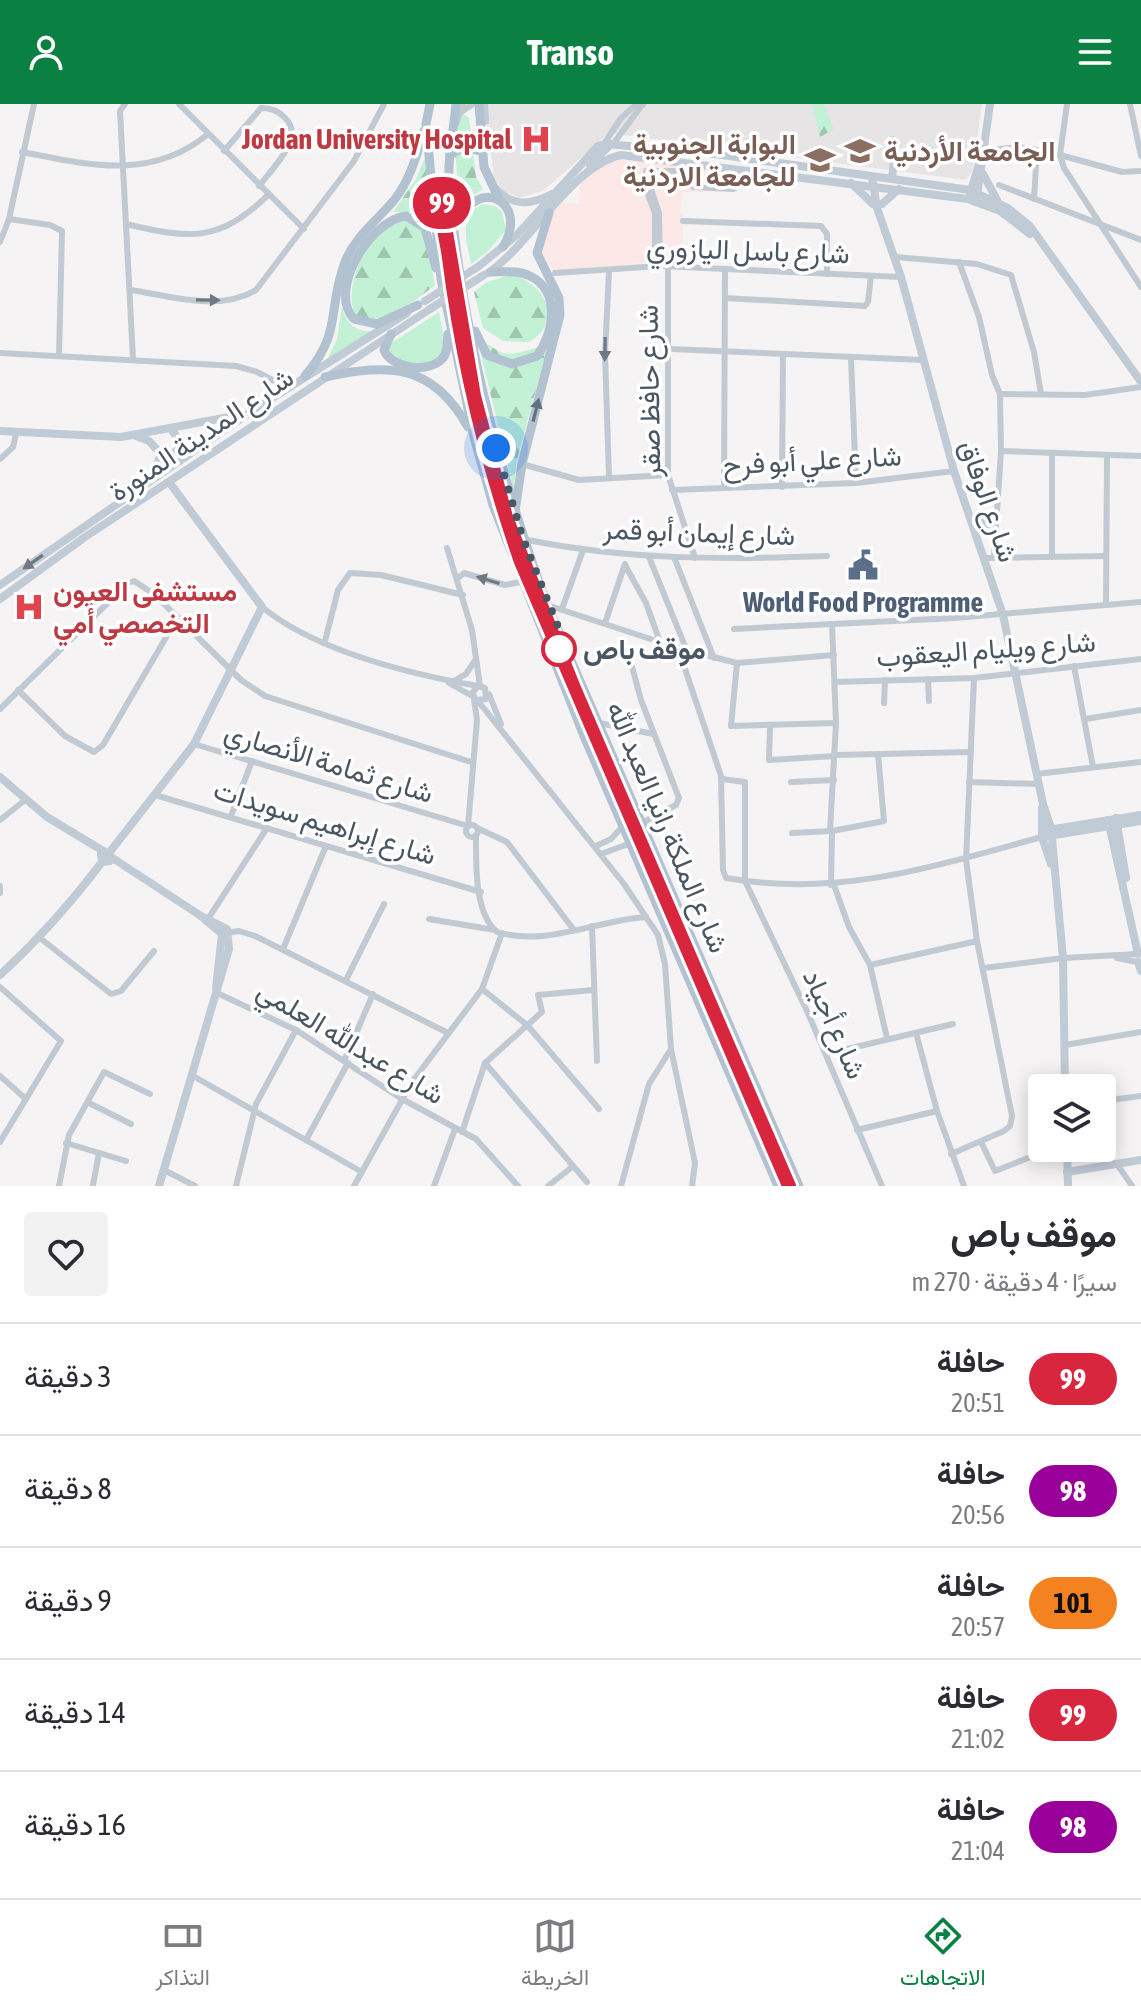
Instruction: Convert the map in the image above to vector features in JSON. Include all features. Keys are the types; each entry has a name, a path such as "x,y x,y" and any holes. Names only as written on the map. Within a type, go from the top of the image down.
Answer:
{"main road":[{"name":"شارع الملكة رانيا العبد الله","path":"430,104 426,124 441,279 449,323 474,437 520,582 778,1186"},
{"path":"479,104 481,151 488,181 501,203"},
{"name":"شارع الملكة رانيا العبد الله","path":"460,107 453,130 449,183 480,384 515,514 547,605 799,1186"},
{"path":"305,376 321,358 331,338 345,262 358,238 396,197 413,165 426,124"},
{"path":"450,155 463,147 481,151"},
{"path":"456,227 465,207 473,200 487,197 509,210 513,223 503,247"},
{"path":"515,514 522,464 560,315 559,298 537,253 549,213"},
{"path":"424,305 377,324 367,324 351,316 347,305 349,278 371,236 393,219 406,216 417,220 425,228 441,279"},
{"path":"468,316 480,344 495,360 520,364 530,361 543,349 552,317 549,296 529,276 487,273"},
{"path":"391,334 384,350 392,361 428,366 437,363 446,352 449,323"},
{"path":"325,377 365,369 420,376 450,398 474,437"}],"street":[{"path":"0,242 9,219 34,104"},
{"path":"125,104 120,111 133,359"},
{"path":"179,104 304,229"},
{"path":"131,290 199,300 241,298 266,281 360,153 384,104"},
{"path":"460,107 479,104 487,166 498,192 512,201 525,203 542,199 562,185"},
{"path":"424,305 503,247 562,185 609,144 621,118 637,104"},
{"path":"574,188 578,178 643,104"},
{"path":"973,196 990,104"},
{"path":"1067,104 1060,155 1098,224 1141,287"},
{"path":"1130,104 1141,156"},
{"path":"224,151 261,108 285,117 291,126 292,138 259,186"},
{"path":"22,152 122,165 170,160 208,134"},
{"path":"892,140 895,150 892,179"},
{"path":"609,144 875,181 899,189 973,196 1009,217 1037,239"},
{"path":"983,152 1018,147 1037,150 1034,199"},
{"path":"973,196 983,171 983,152"},
{"path":"424,305 487,273 599,163 621,155 850,183 892,179 997,201 1022,218 1141,384 1085,395 1000,394"},
{"path":"1060,155 1122,172 1141,171"},
{"path":"702,187 735,184 739,175 732,167"},
{"path":"702,187 737,188 743,183 745,173 751,170"},
{"path":"634,171 646,176 696,171 702,187"},
{"path":"983,171 997,201"},
{"name":"شارع حافظ صقر","path":"646,176 659,213 670,349 668,475 695,558"},
{"name":"شارع الوفاق","path":"875,181 880,209 954,471 990,558 1017,674 1052,865 1063,958 1065,1074"},
{"path":"850,183 880,209 899,189"},
{"path":"999,185 1141,240"},
{"path":"126,224 178,235 204,235 235,223 268,195"},
{"path":"9,219 57,226 62,231 59,356"},
{"path":"683,221 821,226 827,234 827,274"},
{"path":"895,257 959,262 1002,270 1014,279 1041,394"},
{"path":"959,262 979,317 992,375 1000,394 1001,451 997,515 990,558 1104,556"},
{"name":"شارع باسل اليازوري","path":"609,477 605,354 609,271 661,266 901,277"},
{"path":"724,487 725,270"},
{"path":"555,273 609,271"},
{"path":"725,298 865,306 871,276"},
{"name":"شارع المدينة المنورة","path":"0,585 305,376 424,305"},
{"name":"شارع المدينة المنورة","path":"0,599 391,334 424,305"},
{"path":"670,349 923,360"},
{"path":"0,353 245,368 288,388"},
{"path":"782,487 783,355"},
{"path":"851,358 856,483"},
{"path":"0,431 94,438 135,436 249,413"},
{"path":"135,436 149,441 161,454 172,454 179,449 178,437 171,429"},
{"path":"0,459 13,447 16,434"},
{"path":"1001,451 1141,456"},
{"path":"151,481 161,454"},
{"path":"1052,454 1052,556"},
{"path":"1106,605 1107,456"},
{"path":"522,464 579,480 668,475"},
{"name":"شارع علي أبو فرح","path":"672,490 856,483 954,471"},
{"path":"169,482 262,607 290,626 325,641 450,681 479,686 502,728"},
{"path":"972,520 988,524 997,515"},
{"name":"شارع إيمان أبو قمر","path":"523,539 625,556 827,556"},
{"path":"447,548 463,595 476,659 479,686 468,806 486,916 498,932"},
{"path":"562,609 583,550"},
{"path":"605,623 625,565 625,556"},
{"path":"649,557 687,651"},
{"path":"674,557 714,658"},
{"path":"625,565 646,603 660,642"},
{"path":"325,641 342,582 354,571 463,595"},
{"path":"458,578 464,573 507,585 520,582"},
{"path":"0,709 132,581 143,585 252,688 274,700 471,762"},
{"path":"734,629 1003,615 1141,602"},
{"path":"547,605 687,651 737,663 834,655"},
{"path":"0,975 40,938 194,744 262,607"},
{"path":"18,690 65,736 94,752 103,745 178,617"},
{"path":"832,624 836,723 832,885 849,927 870,965 887,1038"},
{"path":"678,648 722,779 723,870 726,878 832,885 910,874 966,860 1047,833 1141,815"},
{"path":"450,681 466,674 476,659"},
{"name":"شارع ويليام اليعقوب","path":"835,682 974,678 1141,659"},
{"path":"631,663 653,734 679,801 642,823"},
{"path":"737,663 731,726 836,723"},
{"path":"1074,666 1093,767"},
{"path":"951,1154 1008,1128 1012,1116 977,941 966,860 974,678"},
{"path":"928,679 929,701"},
{"path":"884,703 885,680"},
{"path":"450,681 476,699 502,728 596,846 646,917 663,950 671,1049 694,1154 692,1186"},
{"path":"476,699 487,696"},
{"path":"476,722 487,696"},
{"path":"1085,719 1141,710"},
{"path":"476,722 482,718 494,719"},
{"path":"599,723 653,734"},
{"path":"770,726 769,760 971,752"},
{"name":"شارع ثمامة الأنصاري","path":"194,744 493,836 510,846 574,930"},
{"path":"792,833 831,831 884,821 878,754"},
{"path":"231,816 252,761"},
{"path":"1036,774 1141,762"},
{"path":"0,777 25,800 106,857 226,933 246,933 283,949 448,1033"},
{"path":"722,779 745,783 745,881"},
{"path":"791,782 834,780"},
{"path":"969,782 1039,784"},
{"name":"شارع إبراهيم سويدات","path":"155,795 481,892"},
{"path":"0,820 25,800"},
{"path":"1113,822 1141,821"},
{"path":"984,968 1063,958 1139,960 1113,822"},
{"path":"596,846 611,839 623,826"},
{"path":"206,918 267,828"},
{"path":"601,854 631,843"},
{"path":"283,949 326,846"},
{"name":"شارع أجياد","path":"745,881 826,1054 882,1186"},
{"path":"0,886 0,893"},
{"path":"1126,887 1141,941"},
{"path":"346,980 384,904"},
{"path":"628,917 640,909"},
{"path":"429,919 498,932 540,935 628,917 646,917"},
{"path":"592,926 597,1061"},
{"path":"354,1186 402,1099 482,989 498,932"},
{"path":"159,1186 217,993 226,933"},
{"path":"40,938 111,994 121,991 154,951"},
{"path":"870,965 977,941"},
{"path":"0,987 61,1041 0,1142"},
{"path":"482,989 527,1025 599,1109"},
{"path":"434,1186 485,1063 543,1010 537,999 539,994 593,990"},
{"name":"شارع عبدالله العلمي","path":"217,993 296,1030 402,1099 483,1146 518,1186"},
{"path":"306,1140 346,1062 373,994"},
{"path":"826,1054 953,1024"},
{"path":"236,1186 254,1110 296,1030"},
{"path":"1065,1045 1141,1032"},
{"path":"916,1033 937,1111 964,1186"},
{"path":"621,1186 649,1084 671,1049"},
{"path":"485,1063 587,1182"},
{"path":"59,1186 66,1143 104,1072 150,1094"},
{"path":"0,1076 26,1099"},
{"path":"193,1076 362,1172"},
{"path":"1116,1099 1141,1096"},
{"path":"89,1103 131,1124"},
{"path":"857,1130 937,1111"},
{"path":"981,1142 995,1171 1028,1158"},
{"path":"66,1143 126,1161"},
{"path":"93,1185 99,1153"},
{"path":"1067,1172 1141,1160"},
{"path":"1067,1162 1068,1186"},
{"path":"1117,1164 1132,1186"},
{"path":"548,1186 572,1167"},
{"path":"164,1170 195,1186"}],"shaded area":[{"name":"الجامعة الأردنية","path":"485,104 982,104 973,170 966,180 609,133 543,191 519,198 504,191 494,179"},
{"path":"610,157 740,171 743,177 736,192 683,192 680,213 683,213 683,258 572,271 553,270 541,251 554,203 579,204 581,163"}],"green space":[{"path":"812,104 824,104 834,129 820,137"},
{"path":"462,113 469,118 476,177 483,189 460,204 455,152 458,115"},
{"path":"425,158 432,230 419,212 393,212 416,179"},
{"path":"483,204 495,206 502,212 506,230 486,253 471,264 466,238 467,222 475,209"},
{"path":"401,219 419,224 426,236 435,285 388,316 357,317 353,308 352,287 358,265 374,238"},
{"path":"511,275 533,285 546,303 546,324 529,342 503,341 483,328 474,292 487,282"},
{"path":"342,306 352,326 374,331 327,360 337,339"},
{"path":"439,312 444,346 438,358 416,364 394,359 388,348 390,344"},
{"path":"477,338 502,353 513,354 548,345 516,464 514,491"}],"bus line":[{"name":"99","path":"788,1186 520,562 482,438 468,375 449,270 442,203 446,210 475,396 507,517 575,688 790,1186"}],"place":[{"name":"Jordan University Hospital","path":"536,139"},
{"name":"الجامعة الأردنية","path":"860,151"},
{"name":"البوابة الجنوبية للجامعة الاردنية","path":"820,160"},
{"name":"World Food Programme","path":"863,565"},
{"name":"مستشفى العيون التخصصي أمي","path":"29,607"},
{"name":"موقف باص","path":"559,649"}],"route":[{"path":"496,448 523,539 568,652 559,649"}]}
